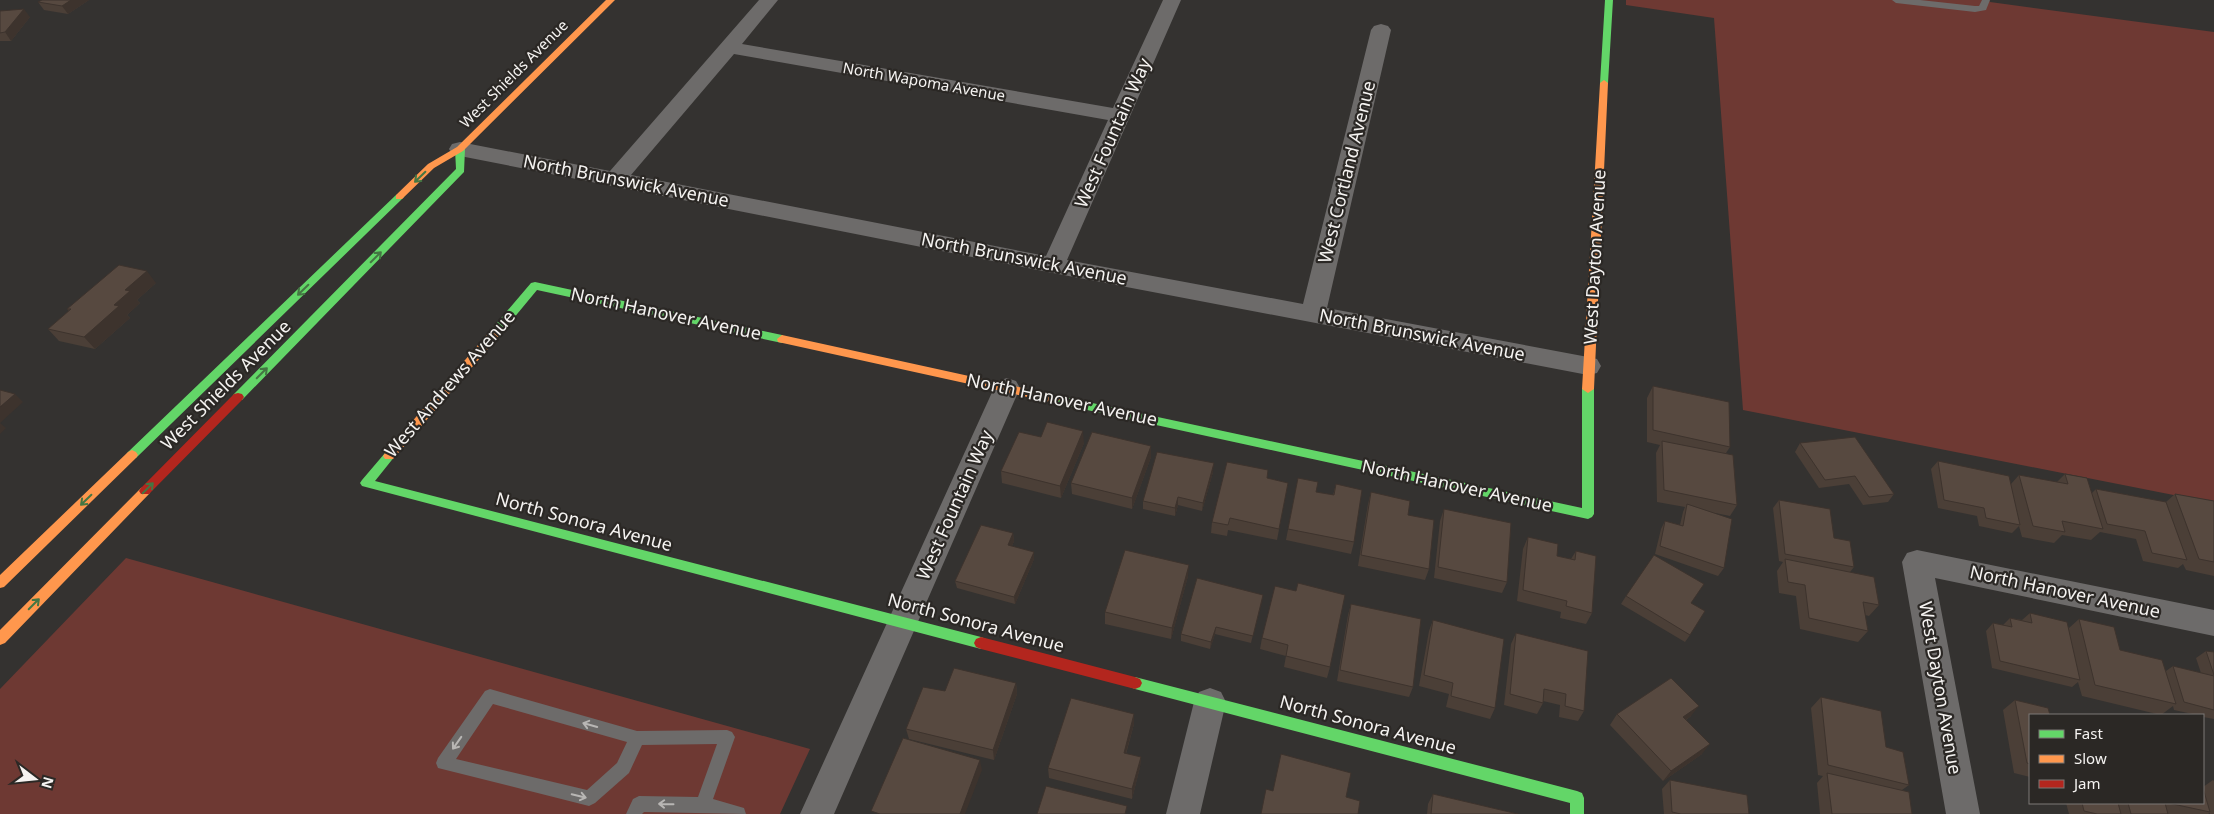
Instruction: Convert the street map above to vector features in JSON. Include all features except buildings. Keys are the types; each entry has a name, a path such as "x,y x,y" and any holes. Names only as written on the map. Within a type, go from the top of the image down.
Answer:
{"street":[{"name":"West Shields Avenue","path":"0,583 431,166 460,149 610,0"},
{"path":"616,179 769,0"},
{"name":"West Fountain Way","path":"1053,265 1172,0"},
{"name":"West Dayton Avenue","path":"1588,514 1588,366 1610,0"},
{"name":"West Cortland Avenue","path":"1313,314 1381,30"},
{"name":"North Wapoma Avenue","path":"728,47 1121,116"},
{"name":"West Shields Avenue","path":"0,639 461,170 460,149"},
{"name":"North Brunswick Avenue","path":"460,149 1053,265 1588,366"},
{"name":"North Hanover Avenue","path":"535,286 1588,514"},
{"name":"West Andrews Avenue","path":"366,483 535,286"},
{"name":"West Fountain Way","path":"817,814 904,623 1007,388"},
{"name":"North Sonora Avenue","path":"366,483 1577,798 1577,814"},
{"name":"West Dayton Avenue","path":"1917,562 1963,814"},
{"name":"North Hanover Avenue","path":"1917,562 2214,623"},
{"path":"1183,814 1210,702"}],"lane":[{"path":"1896,0 1975,9 1983,8 1986,0"},
{"path":"637,738 623,768 588,798 444,762 490,696 637,738 727,737 703,809"},
{"path":"634,814 639,804 738,814"}],"shaded area":[{"path":"1626,0 1989,0 1990,2 2214,32 2214,503 1743,410 1714,18 1626,5"},
{"path":"126,558 810,749 780,814 0,814 0,689"}],"traffic: fast":[{"path":"1604,83 1609,0"},
{"path":"238,397 461,170 460,149"},
{"path":"132,455 399,197"},
{"path":"494,334 535,286 782,339"},
{"path":"1055,399 1588,514 1588,389"},
{"path":"389,456 366,483 981,643"},
{"path":"1135,683 1577,798 1577,814"}],"traffic: slow":[{"path":"399,197 431,166 460,149 611,0"},
{"path":"1588,389 1604,83"},
{"path":"389,456 494,334"},
{"path":"782,339 1055,399"},
{"path":"0,583 132,455"},
{"path":"0,639 145,491"}],"traffic: jam":[{"path":"145,491 238,397"},
{"path":"981,643 1135,683"}]}
